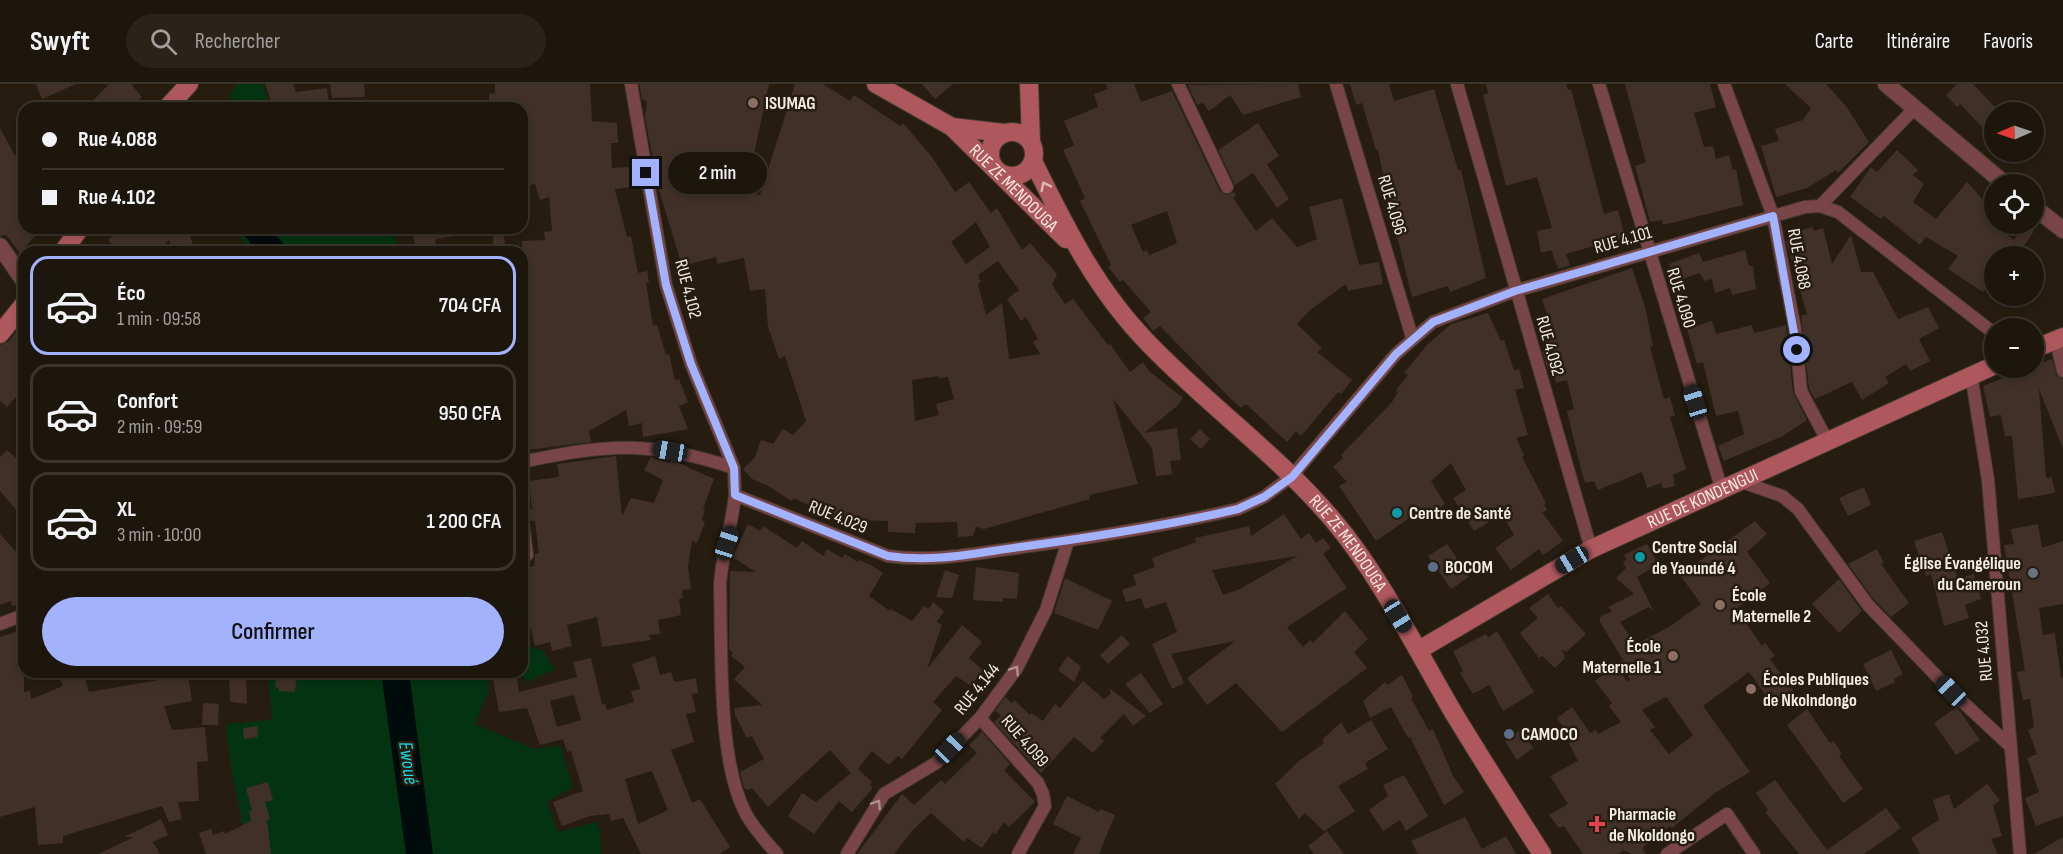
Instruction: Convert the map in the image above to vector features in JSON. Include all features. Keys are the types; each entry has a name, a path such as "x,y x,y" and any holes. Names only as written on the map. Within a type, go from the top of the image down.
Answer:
{"main road":[{"path":"172,102 189,84"},
{"name":"RUE ZE MENDOUGA","path":"876,84 951,127 998,171 1076,249 1118,307 1148,343 1292,477 1334,521 1419,650 1452,711 1542,854"},
{"path":"1009,132 1029,85"},
{"path":"1029,85 1033,161 1025,172 1018,175 998,171 990,158 990,150 998,137 1009,132 1021,133 1031,142"},
{"name":"RUE ZE MENDOUGA","path":"951,127 1009,132"},
{"name":"RUE ZE MENDOUGA","path":"1033,161 1076,249"},
{"path":"0,334 18,312"},
{"path":"2044,345 2059,338"},
{"name":"RUE DE KONDENGUI","path":"1419,650 1591,549 1984,369"}],"street":[{"name":"RUE 4.102","path":"630,84 666,285 691,364 734,468 735,495"},
{"path":"1178,84 1227,187"},
{"name":"RUE 4.096","path":"1336,84 1412,337"},
{"name":"RUE 4.092","path":"1457,84 1591,549"},
{"name":"RUE 4.090","path":"1599,84 1648,252 1729,484"},
{"name":"RUE 4.088","path":"1724,84 1773,216 1795,329 1801,391 1828,441"},
{"path":"1886,84 1913,110 1993,174"},
{"path":"1913,110 1820,206 1838,212 1984,325"},
{"name":"RUE 4.101","path":"1292,477 1412,337 1433,322 1515,291 1773,216 1820,206"},
{"path":"2044,215 2063,230"},
{"path":"0,246 18,272"},
{"path":"2059,338 2063,371"},
{"name":"RUE 4.032","path":"1971,374 1988,480 2020,854"},
{"path":"528,461 593,448 648,447 692,454 734,468"},
{"name":"RUE 4.029","path":"735,495 888,556 913,560 938,559 1068,541 1238,509 1264,497 1292,477"},
{"path":"1729,484 1782,496 1798,509 1868,605 1951,691 2010,746"},
{"path":"735,495 732,526 721,559 720,585 727,748 734,784 746,814 777,854"},
{"name":"RUE 4.144","path":"847,854 884,794 936,763 980,718 1017,668 1046,610 1068,541"},
{"path":"0,624 18,617"},
{"name":"RUE 4.099","path":"980,718 1038,783 1043,794 1045,806 1018,854"},
{"path":"1667,854 1727,814 1754,854"}],"green space":[{"path":"237,84 263,84 268,102 232,102 230,96"},
{"path":"239,234 391,234 400,246 246,246"},
{"path":"528,642 529,646 543,651 555,669 527,682 523,678 528,678"},
{"path":"268,678 489,678 488,692 475,724 534,749 560,746 573,787 547,802 558,832 597,822 600,831 601,854 249,854 231,768 226,724 272,720"}],"water":[{"path":"244,234 275,234 285,246 252,246"},
{"name":"Ewoué","path":"382,678 410,678 433,854 406,854"}],"building":[{"path":"36,84 76,84 42,99"},
{"path":"109,84 131,84 142,97 136,102 92,102"},
{"path":"265,84 293,84 296,92 327,88 329,102 272,102"},
{"path":"330,84 364,84 365,97 332,98"},
{"path":"495,84 590,84 592,121 617,123 618,143 611,143 612,168 630,167 632,187 615,189 627,237 631,236 638,273 647,271 649,282 646,283 653,326 657,325 666,355 669,354 675,380 679,379 688,402 679,406 688,429 643,437 642,423 629,426 626,410 589,431 591,442 528,450 528,246 522,246 522,241 545,240 544,232 552,231 549,197 540,200 535,184 528,186 528,102 489,102 489,94 495,93"},
{"path":"639,84 769,84 746,191 760,195 795,84 823,84 850,101 854,95 900,126 903,123 932,157 955,192 969,182 991,213 997,208 1022,250 1030,243 1057,274 1052,285 1065,304 1073,299 1130,372 1143,362 1149,371 1183,398 1177,406 1144,433 1177,428 1181,460 1170,461 1172,474 1156,476 1152,448 1113,399 1138,484 1089,495 1090,499 984,529 976,527 973,536 958,537 957,522 916,523 915,533 888,532 888,521 855,520 852,527 794,498 791,501 770,487 752,479 743,469 755,457 761,440 773,444 783,429 793,435 806,421 785,356 779,359 768,327 765,289 750,291 744,258 717,264 716,257 682,266 659,190 645,118 647,101 642,99","holes":["976,222 990,247 966,264 951,242","998,261 1019,290 1007,299 1021,321 1026,317 1038,339 1033,342 1040,354 1009,359 1002,303 986,315 978,275","948,377 954,399 936,404 939,415 915,421 912,380"]},
{"path":"922,84 953,84 935,99"},
{"path":"1106,84 1134,84 1141,102 1172,91 1220,191 1226,195 1234,192 1236,196 1233,198 1256,231 1272,218 1297,247 1317,239 1309,207 1342,198 1359,265 1379,262 1383,284 1348,291 1346,284 1310,310 1297,324 1322,348 1317,352 1352,380 1341,394 1338,392 1301,436 1296,431 1287,442 1246,404 1241,408 1230,398 1160,326 1153,331 1143,318 1151,312 1123,280 1120,282 1108,267 1111,265 1080,201 1085,198 1063,150 1074,145 1064,121 1098,107 1094,94 1108,89","holes":["1167,211 1177,243 1150,255 1146,250 1143,252 1131,225"]},
{"path":"1298,84 1301,97 1243,115 1230,95 1209,111 1203,103 1197,105 1188,85"},
{"path":"1350,84 1389,84 1394,101 1434,89 1458,170 1461,170 1486,278 1450,292 1448,286 1412,297 1393,220 1396,219 1388,197 1378,150 1376,150 1362,103 1356,105"},
{"path":"1486,84 1566,84 1568,90 1571,89 1604,214 1618,210 1625,237 1566,254 1570,265 1558,269 1551,250 1541,253 1537,231 1552,228 1537,177 1506,186 1483,95 1488,93"},
{"path":"1625,84 1710,84 1716,107 1694,113 1704,147 1713,146 1716,159 1729,155 1733,170 1736,169 1743,205 1663,225 1662,220 1650,222 1635,166 1646,162"},
{"path":"1785,84 1826,84 1846,106 1869,142 1838,173 1836,170 1807,188 1776,197 1761,146 1779,141 1775,129 1803,120 1811,108"},
{"path":"1957,84 1973,84 1990,102 1984,102 1984,129 1960,104 1957,107 1946,95"},
{"path":"1258,123 1279,156 1267,164 1289,199 1277,208 1253,173 1235,185 1218,150"},
{"path":"0,128 15,156 18,154 18,234 37,234 26,246 18,246 18,250 6,235 0,236"},
{"path":"1897,150 1918,170 1913,175 1924,184 1913,202 1936,219 1967,182 1984,201 1984,234 2006,234 2014,240 2018,234 2032,234 2024,246 1984,246 1983,292 1948,269 1958,256 1926,237 1920,245 1884,216 1881,219 1850,197 1871,167 1877,172"},
{"path":"1812,227 1814,231 1823,228 1832,264 1851,235 1861,272 1873,272 1898,319 1928,307 1939,328 1919,339 1930,361 1910,371 1906,364 1885,377 1889,383 1862,400 1852,382 1815,399 1809,389 1801,316 1807,314 1786,241 1790,240 1788,234"},
{"path":"114,234 189,234 194,246 172,246 169,240 163,246 111,246 108,240"},
{"path":"413,234 461,234 435,239 436,246 415,246"},
{"path":"493,234 504,234 505,246 493,246"},
{"path":"1745,250 1749,266 1753,266 1756,289 1732,295 1730,288 1715,293 1712,279 1705,281 1699,273 1675,282 1669,264 1699,253 1703,262"},
{"path":"1632,268 1645,307 1653,346 1650,347 1664,399 1670,397 1675,416 1670,417 1686,469 1673,475 1675,486 1663,489 1661,483 1647,488 1642,472 1598,490 1594,481 1585,483 1581,470 1567,411 1574,409 1567,380 1556,383 1553,369 1548,370 1542,351 1549,349 1541,323 1549,321 1542,299"},
{"path":"1488,313 1501,341 1504,340 1514,371 1519,369 1524,388 1515,390 1528,435 1516,438 1524,455 1522,457 1546,503 1544,504 1547,510 1542,512 1563,541 1543,555 1539,549 1511,570 1495,548 1514,535 1502,514 1474,531 1453,498 1466,490 1451,463 1431,481 1445,504 1424,521 1418,512 1376,541 1339,486 1347,482 1333,467 1343,458 1341,455 1392,402 1398,392 1396,390 1408,375 1404,373 1427,345 1451,324"},
{"path":"1712,321 1716,334 1752,325 1754,333 1786,325 1793,392 1807,420 1783,436 1724,461 1718,446 1744,434 1738,411 1716,416 1703,362 1697,364 1687,329"},
{"path":"18,330 18,395 7,407 0,401 0,345 9,341"},
{"path":"2052,359 2057,376 2063,379 2063,449 2039,389 2046,478 2052,477 2055,493 2018,499 2012,436 2005,436 2001,415 1990,417 1983,386 2003,378 2044,378 2044,362"},
{"path":"1200,429 1210,439 1201,449 1190,439"},
{"path":"7,450 18,460 18,512 0,491 0,457"},
{"path":"616,456 622,516 631,498 654,503 663,480 644,470 651,457 669,463 672,460 714,479 703,509 705,509 702,520 705,522 697,543 692,541 688,567 691,589 682,590 683,598 679,599 681,615 658,620 660,634 649,635 651,640 602,647 597,617 567,625 572,646 552,651 550,642 535,646 528,622 528,567 534,566 535,554 539,553 535,521 531,521 529,511 532,509 529,481 559,477 557,464"},
{"path":"1864,487 1871,505 1848,516 1839,498"},
{"path":"1284,514 1301,539 1309,533 1316,543 1323,538 1331,548 1323,554 1347,588 1287,627 1303,647 1310,640 1313,643 1345,611 1368,639 1354,652 1367,668 1282,732 1236,683 1207,705 1187,678 1235,641 1171,654 1184,683 1172,689 1152,644 1177,632 1166,602 1145,609 1141,598 1126,602 1122,590 1136,585 1133,575 1155,567 1152,558 1196,542 1195,538 1249,526 1251,536","holes":["1297,556 1240,589 1223,595 1212,570"]},
{"path":"1755,521 1767,534 1747,552 1770,583 1736,609 1762,646 1765,643 1775,656 1770,659 1794,692 1774,707 1749,672 1703,706 1750,772 1715,793 1672,828 1670,826 1642,848 1646,854 1632,854 1624,850 1618,854 1583,854 1564,826 1559,828 1549,815 1568,804 1550,776 1578,761 1569,743 1573,742 1557,718 1572,707 1590,733 1596,730 1598,734 1621,722 1609,706 1612,703 1595,681 1614,666 1628,682 1630,680 1620,661 1623,660 1600,622 1600,617 1612,611 1608,607 1634,594 1616,578 1626,568 1623,562 1627,560 1624,555 1647,544 1658,564 1637,577 1654,612 1649,607 1620,622 1636,644 1669,627 1701,604 1680,575","holes":["1666,697 1693,735 1669,754 1650,730 1655,727 1642,710"]},
{"path":"748,524 760,531 763,526 797,548 802,541 823,556 827,549 842,558 845,554 858,562 859,560 869,564 883,573 869,596 890,611 891,609 912,621 924,606 929,609 933,602 944,611 937,622 942,625 927,669 962,625 982,642 969,658 983,670 971,686 956,676 933,702 942,710 902,759 898,756 889,765 872,751 858,769 872,782 870,785 873,788 852,812 839,801 814,834 788,816 802,793 816,802 851,773 830,750 768,807 752,788 748,790 744,788 740,772 764,759 752,736 747,738 735,715 734,708 762,705 734,679 745,667 731,656 733,653 729,649 730,571 756,572 732,557"},
{"path":"2038,524 2042,548 2063,541 2063,604 2039,608 2043,635 2055,633 2061,678 2063,676 2063,816 2036,826 2025,798 2039,792 2027,758 2037,754 2028,730 2034,727 2030,699 2023,700 2017,672 2025,671 2004,545 2014,544 2011,529"},
{"path":"1942,532 1958,579 1974,574 1981,599 1965,605 1969,618 1944,626 1931,574 1926,576 1914,541"},
{"path":"0,534 18,554 18,605 12,606 11,601 0,605"},
{"path":"1447,544 1469,577 1451,589 1428,556"},
{"path":"1877,549 1884,563 1881,564 1909,603 1891,617 1874,600 1848,564"},
{"path":"976,567 1019,573 1017,599 1003,598 1003,602 973,600"},
{"path":"945,570 959,575 952,598 936,597"},
{"path":"1065,578 1112,601 1098,630 1054,613"},
{"path":"1839,579 1862,611 1839,633 1812,604"},
{"path":"1548,594 1558,608 1561,606 1586,634 1566,652 1562,650 1565,658 1555,668 1542,656 1539,658 1520,633 1538,618 1529,608"},
{"path":"18,631 18,678 24,678 24,692 30,691 31,699 63,686 60,678 85,678 89,692 171,678 188,678 192,701 164,706 172,730 205,727 208,761 197,762 199,801 178,802 182,819 169,822 162,806 63,836 63,843 38,845 35,807 0,817 0,637"},
{"path":"1497,631 1534,692 1503,711 1489,685 1473,694 1460,673 1463,671 1453,651 1486,634 1488,638"},
{"path":"1122,635 1130,644 1108,664 1100,655"},
{"path":"1891,650 1903,674 1894,679 1895,682 1876,691 1863,664"},
{"path":"655,656 660,675 671,672 674,682 696,678 698,693 692,694 696,712 686,714 694,742 671,750 692,803 700,799 730,847 720,854 641,854 623,818 611,821 609,814 590,816 562,826 553,802 583,791 571,751 567,752 563,739 540,745 527,708 499,712 493,678 517,678 519,692 577,677 573,662 591,658 602,704 605,704 607,710 634,702 631,691 640,689 632,664","holes":["574,695 581,720 557,727 550,701","652,771 668,810 638,824 625,779"]},
{"path":"1068,656 1081,667 1074,682 1058,670"},
{"path":"1141,673 1163,704 1150,713 1125,684"},
{"path":"1402,675 1413,696 1411,698 1429,731 1433,729 1453,776 1464,792 1444,805 1410,737 1408,738 1391,707 1370,718 1363,701 1385,682 1387,685"},
{"path":"229,678 246,678 247,704 230,702"},
{"path":"276,678 296,678 295,692 279,691 279,688 275,687"},
{"path":"1083,681 1104,699 1111,694 1109,688 1146,716 1133,726 1124,714 1100,738 1104,741 1093,753 1074,737 1041,773 994,722 1001,716 995,711 1005,697 1012,703 1014,700 1030,715 1031,713 1043,721 1055,704 1060,708"},
{"path":"203,703 219,704 218,725 202,725"},
{"path":"1957,707 1980,740 1956,755 1934,723"},
{"path":"1807,709 1830,743 1834,741 1842,754 1839,756 1863,789 1843,803 1787,725"},
{"path":"1371,720 1388,749 1365,763 1368,769 1338,786 1355,811 1324,831 1305,813 1299,819 1275,784 1299,761 1324,743 1322,740 1341,722 1348,734"},
{"path":"257,726 258,737 244,739 243,728"},
{"path":"1521,730 1533,748 1517,760 1505,741"},
{"path":"982,732 1010,764 1004,770 1035,802 1009,827 1004,822 996,834 993,832 982,848 967,838 964,842 931,813 913,830 894,854 857,854 902,794 914,805 941,780 945,784 977,753 969,745"},
{"path":"1404,775 1428,816 1406,831 1400,820 1383,831 1369,810 1388,796 1383,785"},
{"path":"1775,780 1827,850 1886,808 1901,828 1864,854 1799,854 1765,812 1768,810 1756,793"},
{"path":"268,782 273,800 265,802 270,819 267,820 271,854 206,854 199,833 211,829 213,835 224,831 225,834 251,821 249,811 252,811 246,788"},
{"path":"1987,784 2000,800 1993,806 2002,836 1991,839 1998,854 1920,854 1911,838 1939,820 1933,800 1949,794 1954,809"},
{"path":"1067,796 1099,812 1100,809 1115,815 1099,854 1073,854 1081,838 1053,824"},
{"path":"1465,817 1482,849 1506,836 1516,854 1418,854 1411,841"},
{"path":"161,819 168,835 153,842 160,854 98,854 134,837 124,837"},
{"path":"1327,831 1344,854 1314,854 1308,846"},
{"path":"2063,837 2063,854 2034,854"}],"place":[{"name":"ISUMAG","path":"753,103"},
{"name":"Centre de Santé","path":"1397,513"},
{"name":"Centre Social de Yaoundé 4","path":"1640,557"},
{"name":"BOCOM","path":"1433,567"},
{"name":"Église Évangélique du Cameroun","path":"2033,573"},
{"name":"École Maternelle 2","path":"1720,605"},
{"name":"École Maternelle 1","path":"1673,656"},
{"name":"Écoles Publiques de Nkolndongo","path":"1751,689"},
{"name":"CAMOCO","path":"1509,734"},
{"name":"Pharmacie de Nkoldongo","path":"1597,824"}],"route":[{"path":"646,173 666,285 691,364 734,468 735,495 888,556 913,560 938,559 1068,541 1200,518 1238,509 1264,497 1292,477 1396,354 1422,328 1515,291 1773,216 1797,350"}]}
